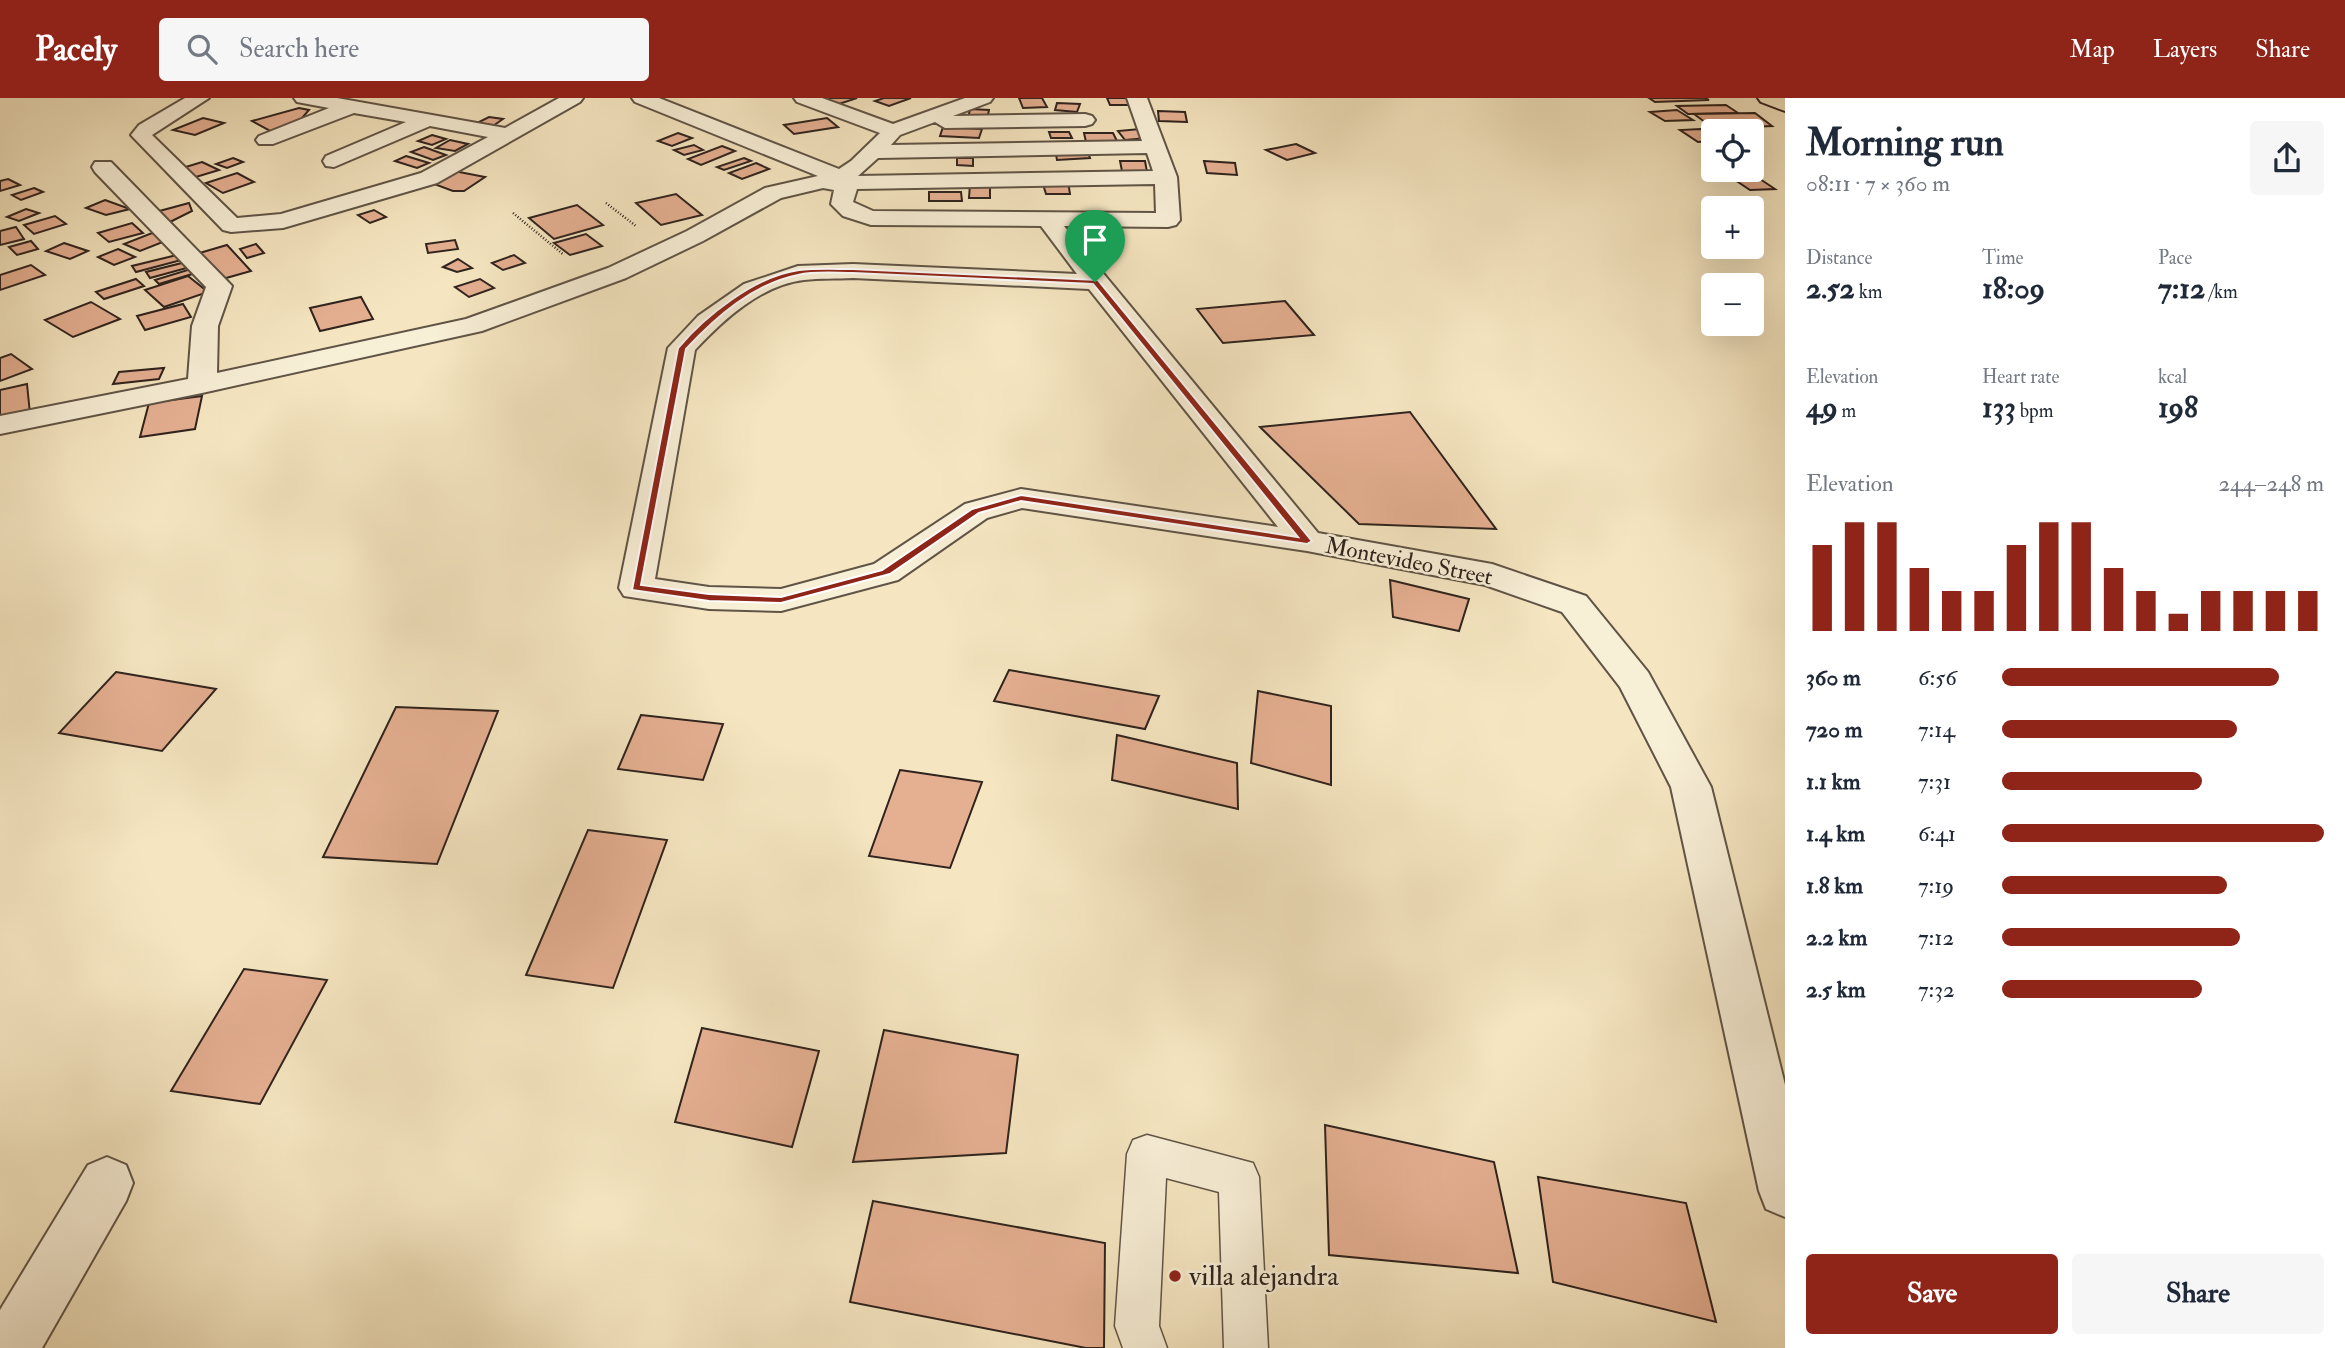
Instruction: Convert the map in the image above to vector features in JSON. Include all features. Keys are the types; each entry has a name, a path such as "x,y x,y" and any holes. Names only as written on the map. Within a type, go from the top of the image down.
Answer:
{"main road":[{"path":"1768,98 1785,105"}],"street":[{"path":"199,98 146,129 141,135 231,225 283,221 429,178 560,99"},
{"path":"304,98 506,134"},
{"path":"642,98 838,181"},
{"path":"804,98 904,127 1085,120"},
{"path":"838,181 842,204 851,211 871,218 1168,220 1166,177 1137,98"},
{"path":"838,181 904,127 965,100"},
{"path":"266,140 353,106"},
{"path":"334,161 428,120"},
{"path":"871,152 1157,147"},
{"path":"103,167 219,286 205,326 202,385"},
{"path":"0,425 202,385 473,325 596,280 695,236 774,193 838,181 1166,177"},
{"path":"1052,227 1307,541"},
{"name":"Montevideo Street","path":"1095,282 853,271 797,272 752,289 707,322 682,348 636,588 709,598 781,600 886,572 975,511 1021,498 1307,541 1492,575 1574,604 1635,681 1691,787 1785,1191"},
{"path":"0,1348 16,1337 107,1183"}],"lane":[{"path":"1145,1348 1138,1326 1147,1154 1239,1177 1246,1348"}],"path":[{"path":"513,213 596,280"}],"building":[{"path":"822,98 857,98 839,104"},
{"path":"884,98 911,98 889,106 875,101"},
{"path":"1019,98 1042,98 1047,107 1023,108"},
{"path":"1107,98 1126,98 1130,105 1110,105"},
{"path":"1649,98 1705,98 1709,100 1655,102"},
{"path":"1057,103 1080,104 1077,112 1055,110"},
{"path":"1726,105 1738,113 1688,114 1677,106"},
{"path":"299,108 309,110 296,125 272,132 252,121"},
{"path":"970,109 989,110 987,119 968,119"},
{"path":"1677,110 1693,120 1665,121 1650,112"},
{"path":"1158,111 1185,112 1187,122 1159,121"},
{"path":"1755,113 1763,119 1701,119 1694,114"},
{"path":"489,117 503,119 490,128 475,124"},
{"path":"203,118 224,123 195,135 173,130"},
{"path":"827,118 838,127 794,134 784,125"},
{"path":"943,127 982,129 979,138 940,136"},
{"path":"1140,129 1148,138 1125,140 1118,131"},
{"path":"1701,129 1701,142 1698,142 1680,130"},
{"path":"1049,132 1069,132 1072,138 1051,138"},
{"path":"678,133 692,138 672,146 658,141"},
{"path":"1084,133 1113,133 1118,143 1086,142"},
{"path":"432,135 446,139 432,145 418,141"},
{"path":"450,140 468,144 455,151 436,148"},
{"path":"1296,144 1315,153 1287,160 1266,150"},
{"path":"694,145 703,150 684,155 674,150"},
{"path":"722,146 735,151 701,165 688,159"},
{"path":"424,147 446,155 433,160 411,152"},
{"path":"1055,149 1087,150 1090,158 1057,160"},
{"path":"406,156 429,163 417,168 395,161"},
{"path":"233,158 243,162 227,168 216,164"},
{"path":"744,158 751,161 724,170 717,167"},
{"path":"957,158 973,158 973,166 957,165"},
{"path":"1120,161 1145,161 1147,172 1122,171"},
{"path":"1204,161 1235,163 1237,175 1207,173"},
{"path":"202,162 219,170 196,177 179,169"},
{"path":"756,163 769,169 742,179 729,173"},
{"path":"449,170 485,177 464,191 453,191 426,181"},
{"path":"237,173 254,182 223,193 206,183"},
{"path":"8,179 20,185 0,191 0,181"},
{"path":"1042,181 1068,181 1070,194 1046,194"},
{"path":"1738,182 1764,182 1775,189 1750,190"},
{"path":"970,184 990,185 990,198 969,198"},
{"path":"34,188 43,192 21,200 12,195"},
{"path":"929,192 961,192 962,201 929,201"},
{"path":"676,194 702,215 661,225 636,203"},
{"path":"105,200 130,209 106,215 86,208"},
{"path":"189,203 192,211 166,224 152,213"},
{"path":"577,205 603,225 554,239 529,218"},
{"path":"26,209 39,213 19,221 7,217"},
{"path":"374,210 386,217 370,223 358,215"},
{"path":"55,216 66,224 34,234 24,225"},
{"path":"132,223 143,233 109,242 98,233"},
{"path":"16,227 24,239 0,245 0,231"},
{"path":"152,233 168,240 140,251 124,244"},
{"path":"586,234 602,246 570,255 554,243"},
{"path":"455,240 458,249 428,253 426,244"},
{"path":"31,241 38,249 17,255 9,247"},
{"path":"64,243 88,251 70,259 46,251"},
{"path":"256,244 264,253 247,258 240,249"},
{"path":"227,245 251,271 219,280 196,254"},
{"path":"118,249 135,257 114,265 98,257"},
{"path":"185,253 189,258 136,272 132,266"},
{"path":"514,255 525,263 503,270 492,263"},
{"path":"458,259 472,268 457,272 443,267"},
{"path":"190,261 194,266 150,278 146,272"},
{"path":"31,265 45,275 0,290 0,275"},
{"path":"194,268 199,272 159,284 155,280"},
{"path":"188,276 208,292 164,307 145,290"},
{"path":"136,279 144,286 104,299 96,292"},
{"path":"480,279 494,288 469,297 455,287"},
{"path":"361,297 373,319 320,331 310,308"},
{"path":"1285,301 1314,335 1223,343 1197,309"},
{"path":"91,302 120,319 73,337 45,320"},
{"path":"183,304 191,317 145,330 137,316"},
{"path":"11,354 32,369 0,381 0,358"},
{"path":"164,368 159,379 113,384 119,372"},
{"path":"27,384 30,414 0,421 0,390"},
{"path":"202,396 195,429 140,437 149,403"},
{"path":"1410,412 1496,529 1359,524 1260,427"},
{"path":"1390,580 1469,599 1459,631 1393,617"},
{"path":"1009,670 1159,696 1145,729 994,701"},
{"path":"116,672 216,689 162,751 59,733"},
{"path":"1258,691 1331,706 1331,785 1251,763"},
{"path":"396,707 498,711 437,864 323,857"},
{"path":"641,715 723,724 703,780 618,769"},
{"path":"1117,735 1237,763 1238,809 1112,780"},
{"path":"900,770 982,782 950,868 869,856"},
{"path":"588,830 667,840 613,988 526,975"},
{"path":"244,969 327,980 260,1104 171,1091"},
{"path":"702,1028 819,1051 792,1147 675,1122"},
{"path":"884,1030 1018,1055 1006,1153 853,1162"},
{"path":"1325,1125 1494,1162 1518,1273 1329,1255"},
{"path":"1538,1177 1686,1203 1716,1322 1553,1282"},
{"path":"873,1201 1105,1243 1104,1348 1086,1348 850,1302"}],"place":[{"name":"villa alejandra","path":"1175,1276"}],"route":[{"path":"853,271 1095,282 1307,541 1021,498 975,511 886,572 781,600 709,598 636,588 682,348 707,322 752,289 797,272 853,271"}]}
